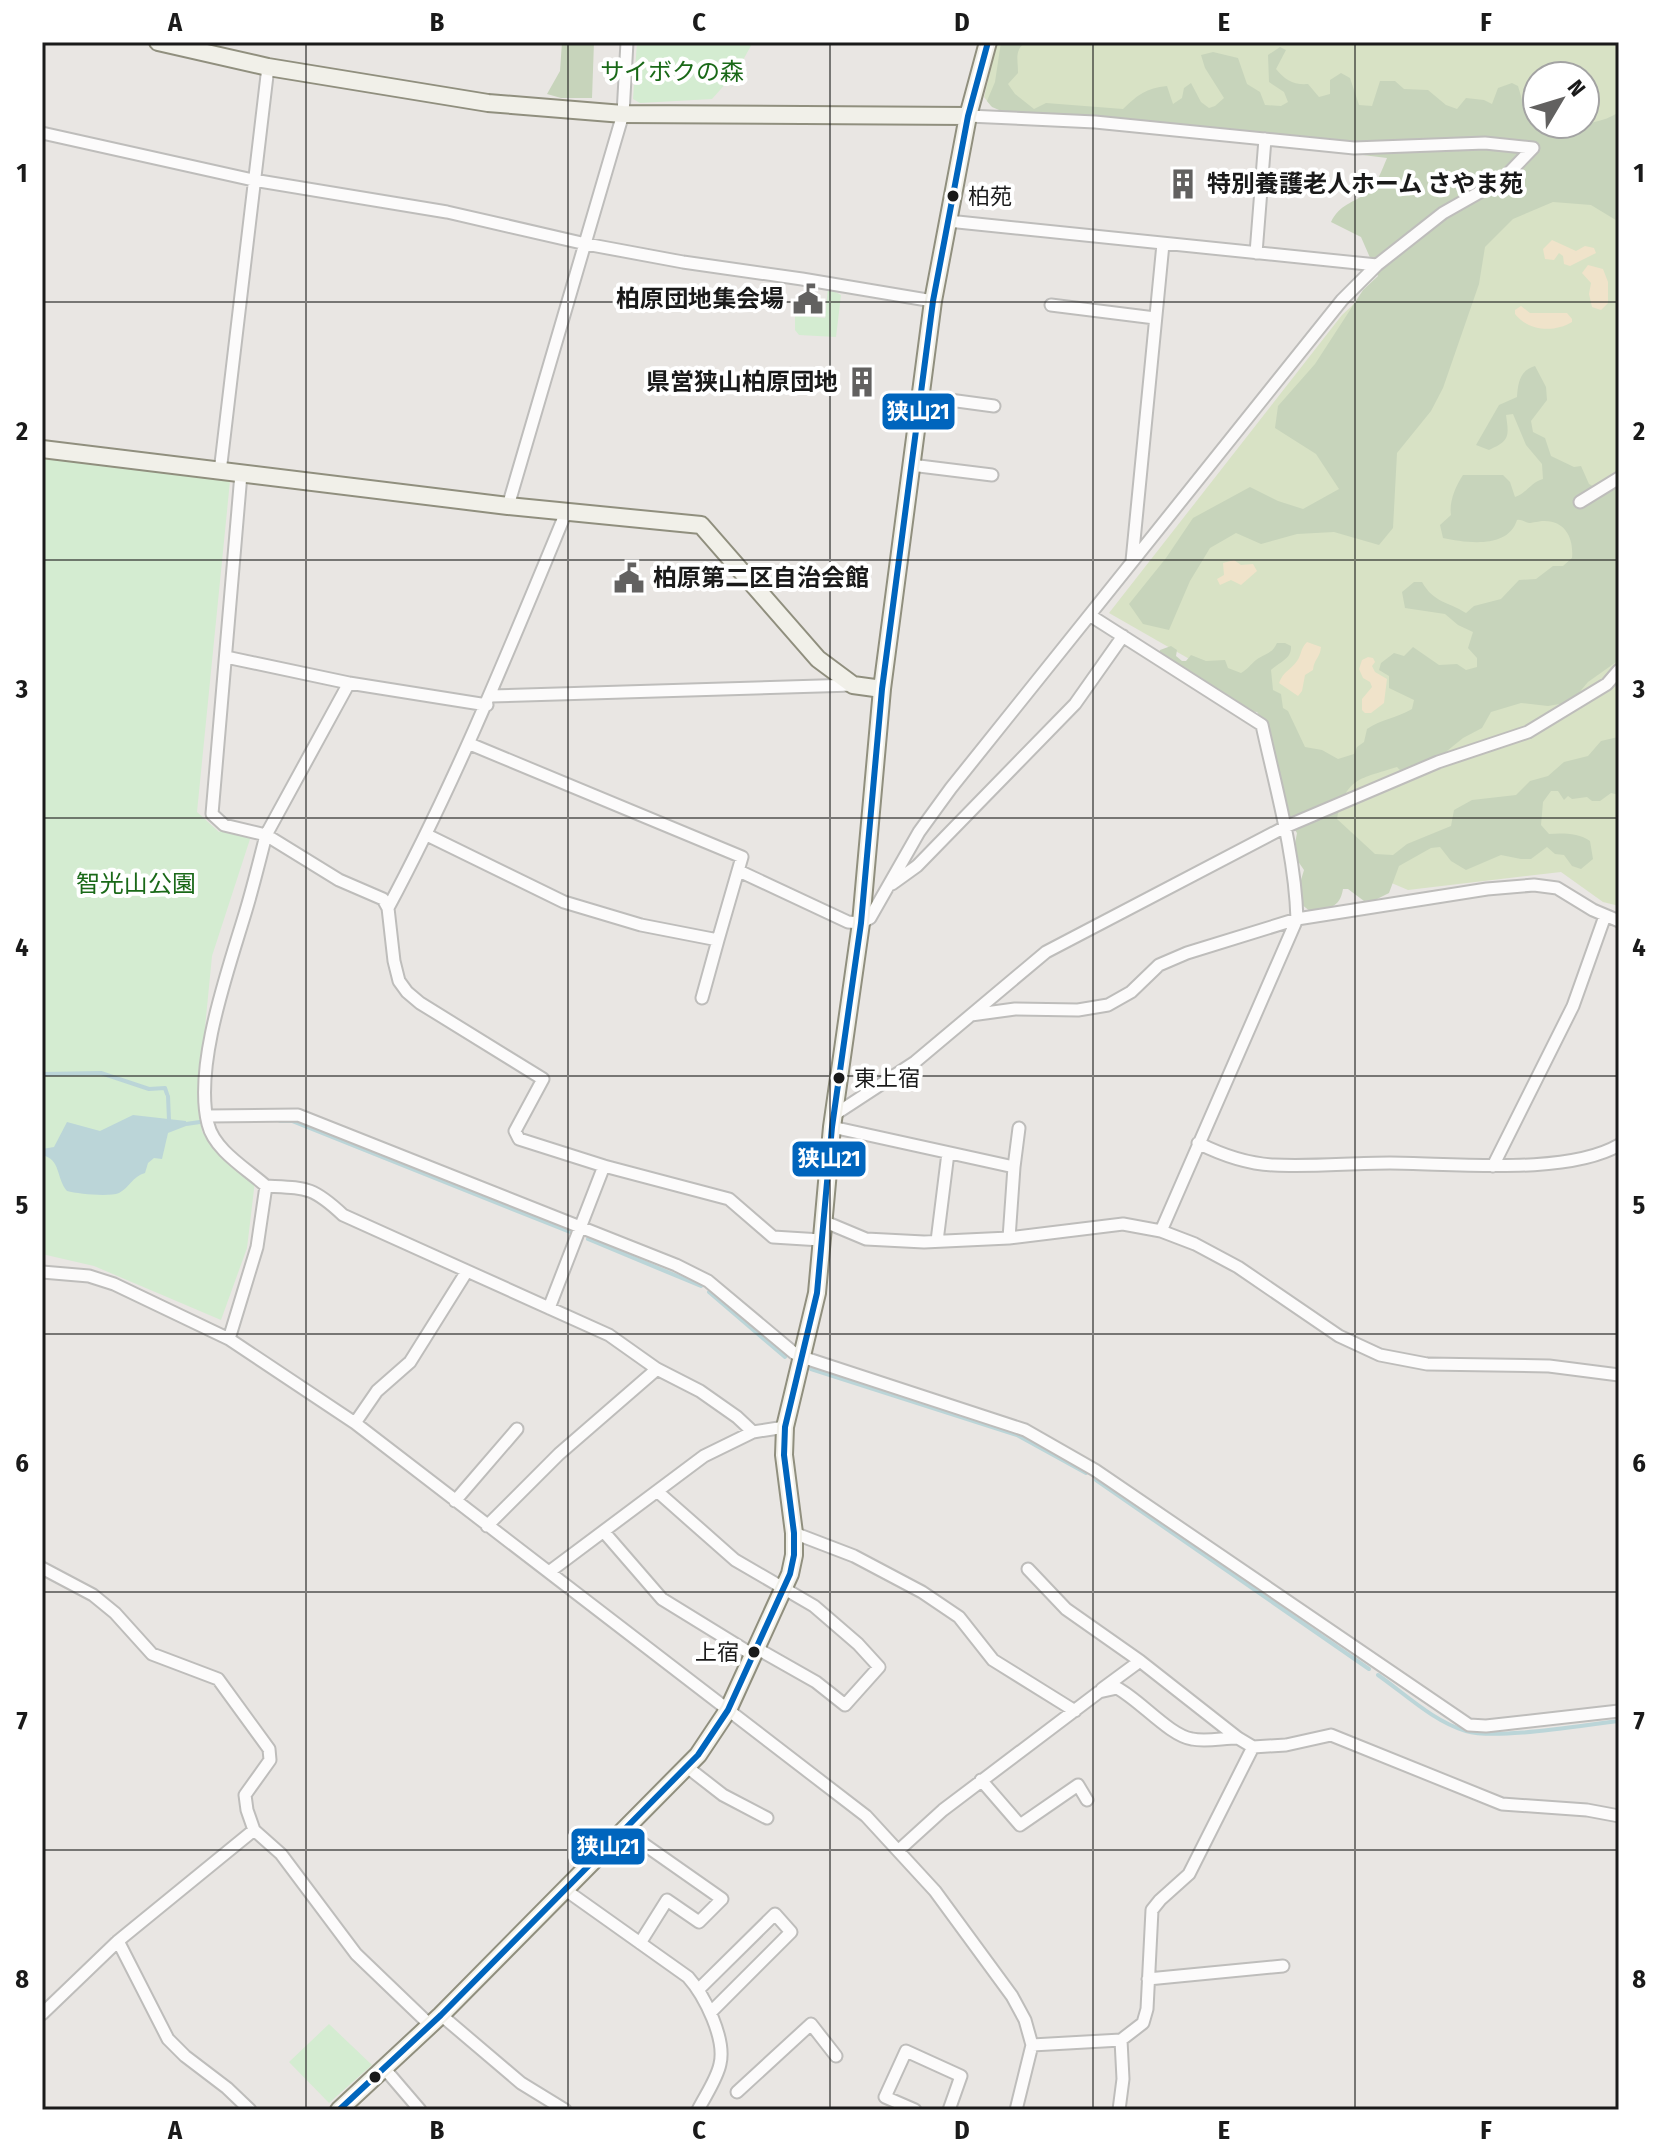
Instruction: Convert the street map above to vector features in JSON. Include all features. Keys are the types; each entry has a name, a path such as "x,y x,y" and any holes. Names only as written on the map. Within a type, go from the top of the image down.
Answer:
{"main road":[{"path":"339,2110 567,1891 687,1767 714,1734 728,1710 785,1590 794,1555 794,1533 784,1455 785,1427 817,1293 833,1121 861,923 882,689 920,396 933,301 968,116 988,42"},
{"path":"164,43 268,67 488,103 623,114 968,116"},
{"path":"42,449 508,506 701,525 818,659 853,685 882,689"}],"street":[{"path":"508,506 623,114 627,42"},
{"path":"220,472 268,67"},
{"path":"739,871 848,922 861,923 870,918 919,832 943,799 1342,300 1377,265 1443,213 1503,179 1533,148 1485,143 1354,148 1095,122 968,116"},
{"path":"42,133 253,180 447,212 586,244 933,301"},
{"path":"1256,253 1265,139"},
{"path":"948,221 1377,265"},
{"path":"1132,561 1163,244"},
{"path":"1051,305 1155,318"},
{"path":"920,396 994,406"},
{"path":"911,465 992,475"},
{"path":"241,474 212,814 224,825 266,835 339,880 383,899 388,908 399,981 407,992 543,1079 515,1131 519,1139 604,1166 729,1199 773,1237 821,1240"},
{"path":"1580,502 1619,478"},
{"path":"388,908 470,744 567,510"},
{"path":"1091,616 1262,725 1285,827 1297,919 1161,1231"},
{"path":"889,887 917,866 1075,704 1123,636"},
{"path":"226,657 349,683 489,700 853,685"},
{"path":"833,1121 915,1062 1046,952 1285,827 1438,762 1528,732 1607,684 1619,670"},
{"path":"349,683 266,835 222,987 209,1046 206,1091 207,1120 219,1144 266,1186 307,1188 321,1195 343,1215 609,1335 657,1369 700,1391 753,1432"},
{"path":"470,744 742,857 702,998"},
{"path":"427,835 564,902 641,925 718,940"},
{"path":"971,1015 1015,1009 1078,1010 1108,1005 1131,992 1159,965 1187,953 1297,919 1487,889 1534,885 1557,888 1619,921"},
{"path":"1493,1166 1573,1006 1605,916"},
{"path":"207,1120 298,1115 676,1265 708,1281 802,1357 1025,1430 1046,1440 1095,1470 1469,1725 1486,1726 1619,1711"},
{"path":"833,1121 948,1153 1014,1167"},
{"path":"1009,1238 1019,1128"},
{"path":"1198,1143 1233,1159 1273,1165 1418,1163 1493,1166 1575,1160 1619,1145"},
{"path":"937,1241 948,1153"},
{"path":"549,1308 604,1166"},
{"path":"229,1339 257,1247 266,1186"},
{"path":"823,1221 866,1239 937,1241 1009,1238 1123,1224 1161,1231 1195,1244 1238,1267 1339,1336 1380,1355 1427,1364 1549,1366 1619,1375"},
{"path":"355,1423 377,1391 410,1362 467,1271"},
{"path":"42,1272 63,1272 102,1280 229,1339 355,1423 866,1816 935,1891 1012,1996 1025,2020 1032,2045 1016,2110"},
{"path":"487,1526 559,1454 657,1369"},
{"path":"549,1572 704,1456 753,1432 785,1427"},
{"path":"455,1501 517,1429"},
{"path":"604,1532 662,1599 755,1652 816,1682 845,1705 879,1667 858,1644 814,1606 735,1560 658,1492"},
{"path":"794,1533 854,1556 905,1582 959,1617 993,1660 1075,1711"},
{"path":"42,1568 93,1595 115,1613 152,1654 218,1679 269,1749 270,1760 245,1795 254,1830 281,1854 356,1954 548,2107 565,2110"},
{"path":"1028,1569 1066,1609 1253,1747 1286,1745 1331,1735 1502,1804 1587,1810 1619,1816"},
{"path":"899,1850 981,1780 1140,1661"},
{"path":"1099,1692 1117,1688 1178,1734 1192,1739 1238,1738"},
{"path":"1032,2045 1121,2040 1143,2023 1147,2009 1152,1910 1189,1874 1253,1747"},
{"path":"687,1767 723,1795 767,1818"},
{"path":"981,1780 1020,1825 1078,1785 1087,1800"},
{"path":"42,2014 118,1941 254,1830"},
{"path":"625,1831 722,1899 699,1922 667,1900 640,1943"},
{"path":"567,1891 688,1977 699,1989 716,2028 721,2063 698,2110"},
{"path":"699,1989 775,1914 791,1932 711,2012"},
{"path":"118,1941 168,2039 250,2110"},
{"path":"1148,1979 1283,1966"},
{"path":"737,2092 811,2024 836,2056"},
{"path":"1119,2110 1123,2079 1121,2040"},
{"path":"915,2110 885,2097 906,2051 961,2076 949,2110"},
{"path":"384,2068 420,2110"}],"green space":[{"path":"562,42 594,42 592,98 561,98 547,94 560,71"},
{"name":"サイボクの森","path":"637,42 753,42 737,71 712,99 640,103 633,99"},
{"path":"997,42 1619,42 1619,131 1601,132 1601,60 1521,60 1521,136 1429,141 991,106 984,97"},
{"path":"1001,42 1026,42 1018,52 1018,73 1008,84 1034,109 1046,103 1123,109 1143,93 1167,86 1173,104 1182,98 1184,88 1191,83 1201,102 1209,108 1224,98 1205,68 1201,55 1213,52 1238,58 1247,84 1260,92 1265,105 1281,106 1288,102 1284,92 1269,82 1268,55 1280,47 1286,50 1276,69 1286,79 1308,84 1319,97 1330,94 1330,80 1341,73 1350,78 1359,105 1372,106 1380,81 1395,81 1404,89 1428,90 1446,105 1457,109 1466,98 1492,104 1498,88 1512,83 1518,86 1521,96 1521,140 1601,140 1601,121 1619,112 1619,222 1591,205 1553,202 1513,219 1485,247 1479,284 1443,388 1431,411 1397,453 1393,528 1379,545 1334,532 1297,534 1261,544 1236,533 1210,548 1190,581 1169,630 1143,624 1129,604 1193,518 1250,487 1303,509 1339,489 1316,454 1275,428 1278,406 1315,364 1363,290 1378,276 1361,237 1331,222 1343,208 1371,189 1387,158 999,110 987,101 995,82"},
{"path":"1619,142 1619,906 1603,902 1561,872 1408,890 1368,873 1288,801 1275,708 1109,613 1342,315 1432,231"},
{"path":"828,288 841,295 836,337 799,335 795,330 795,315 825,318"},
{"path":"1535,366 1546,387 1547,400 1531,421 1533,432 1545,438 1551,456 1574,467 1581,466 1589,484 1597,488 1619,480 1619,660 1588,682 1571,702 1548,706 1521,703 1491,712 1482,728 1447,751 1432,770 1410,781 1397,767 1356,782 1345,795 1337,819 1375,854 1393,855 1407,844 1451,826 1454,810 1472,800 1516,795 1530,781 1548,776 1564,762 1588,756 1601,741 1618,737 1619,795 1611,793 1600,801 1568,796 1564,800 1558,791 1551,791 1543,802 1541,825 1549,834 1586,838 1590,841 1593,859 1581,869 1572,866 1564,855 1555,854 1547,847 1531,859 1501,855 1466,870 1451,861 1440,847 1431,848 1399,866 1389,893 1375,900 1364,901 1348,889 1343,889 1336,904 1311,912 1301,904 1298,890 1304,870 1293,854 1297,833 1283,804 1271,741 1257,712 1248,711 1159,655 1160,650 1171,646 1177,650 1176,656 1182,661 1191,655 1206,661 1225,660 1228,668 1241,673 1277,643 1291,646 1287,657 1271,670 1273,690 1281,694 1283,708 1288,711 1305,747 1322,750 1338,759 1354,754 1364,742 1367,729 1412,709 1414,700 1389,688 1389,676 1379,670 1381,663 1394,653 1404,656 1413,647 1439,665 1457,664 1466,670 1477,667 1477,658 1468,648 1473,632 1445,614 1405,608 1402,592 1414,582 1422,582 1436,598 1466,613 1474,606 1501,599 1519,580 1536,579 1553,566 1563,566 1572,558 1570,537 1562,527 1551,521 1529,523 1517,520 1505,536 1486,542 1443,538 1440,525 1451,515 1453,495 1463,475 1503,475 1510,482 1515,497 1543,479 1542,464 1526,445 1513,414 1506,415 1507,433 1501,444 1489,450 1476,445 1499,405 1517,397 1523,374"},
{"name":"智光山公園","path":"42,457 230,481 197,812 219,832 224,827 251,836 212,956 199,1089 202,1132 255,1181 247,1248 221,1320 94,1266 42,1254"},
{"path":"329,2024 372,2065 329,2103 289,2062"}],"sand":[{"path":"1552,240 1576,251 1585,246 1594,248 1596,253 1570,266 1564,264 1563,256 1559,253 1554,260 1545,259 1543,249"},
{"path":"1588,265 1603,269 1608,282 1608,303 1601,310 1592,307 1589,294 1591,283 1582,273"},
{"path":"1521,306 1530,313 1567,313 1572,322 1557,328 1534,327 1515,314"},
{"path":"1234,560 1241,565 1253,564 1257,571 1241,585 1231,580 1220,585 1217,579 1224,575 1223,563"},
{"path":"1307,642 1321,647 1313,670 1305,675 1298,696 1279,683 1297,661"},
{"path":"1368,657 1375,662 1372,666 1375,672 1387,679 1384,703 1371,713 1365,713 1362,699 1372,687 1359,669 1362,660"}],"water":[{"path":"133,1115 186,1121 186,1126 168,1133 162,1159 154,1158 148,1163 145,1173 119,1193 93,1195 67,1191 52,1160 42,1155 42,1149 54,1147 67,1122 100,1131"}],"waterway":[{"path":"42,1074 101,1073 149,1089 165,1088 167,1094"},
{"path":"168,1096 169,1120"},
{"path":"186,1124 207,1121"},
{"path":"280,1121 292,1121 570,1232"},
{"path":"588,1239 701,1286"},
{"path":"709,1292 785,1357"},
{"path":"811,1369 1017,1435 1086,1473"},
{"path":"1096,1480 1369,1669"},
{"path":"1378,1675 1431,1714 1466,1731 1519,1733 1619,1721"}],"transit line":[{"name":"狭山21","path":"339,2110 441,2015 698,1755 728,1710 790,1574 794,1533 784,1455 785,1427 817,1293 832,1127 861,923 882,689 933,301 968,116 988,42"}],"place":[{"name":"特別養護老人ホーム さやま苑","path":"1183,184"},
{"name":"柏苑","path":"953,196"},
{"name":"柏原団地集会場","path":"808,299"},
{"name":"県営狭山柏原団地","path":"862,382"},
{"name":"柏原第二区自治会館","path":"629,578"},
{"name":"東上宿","path":"839,1078"},
{"name":"上宿","path":"754,1652"}]}
